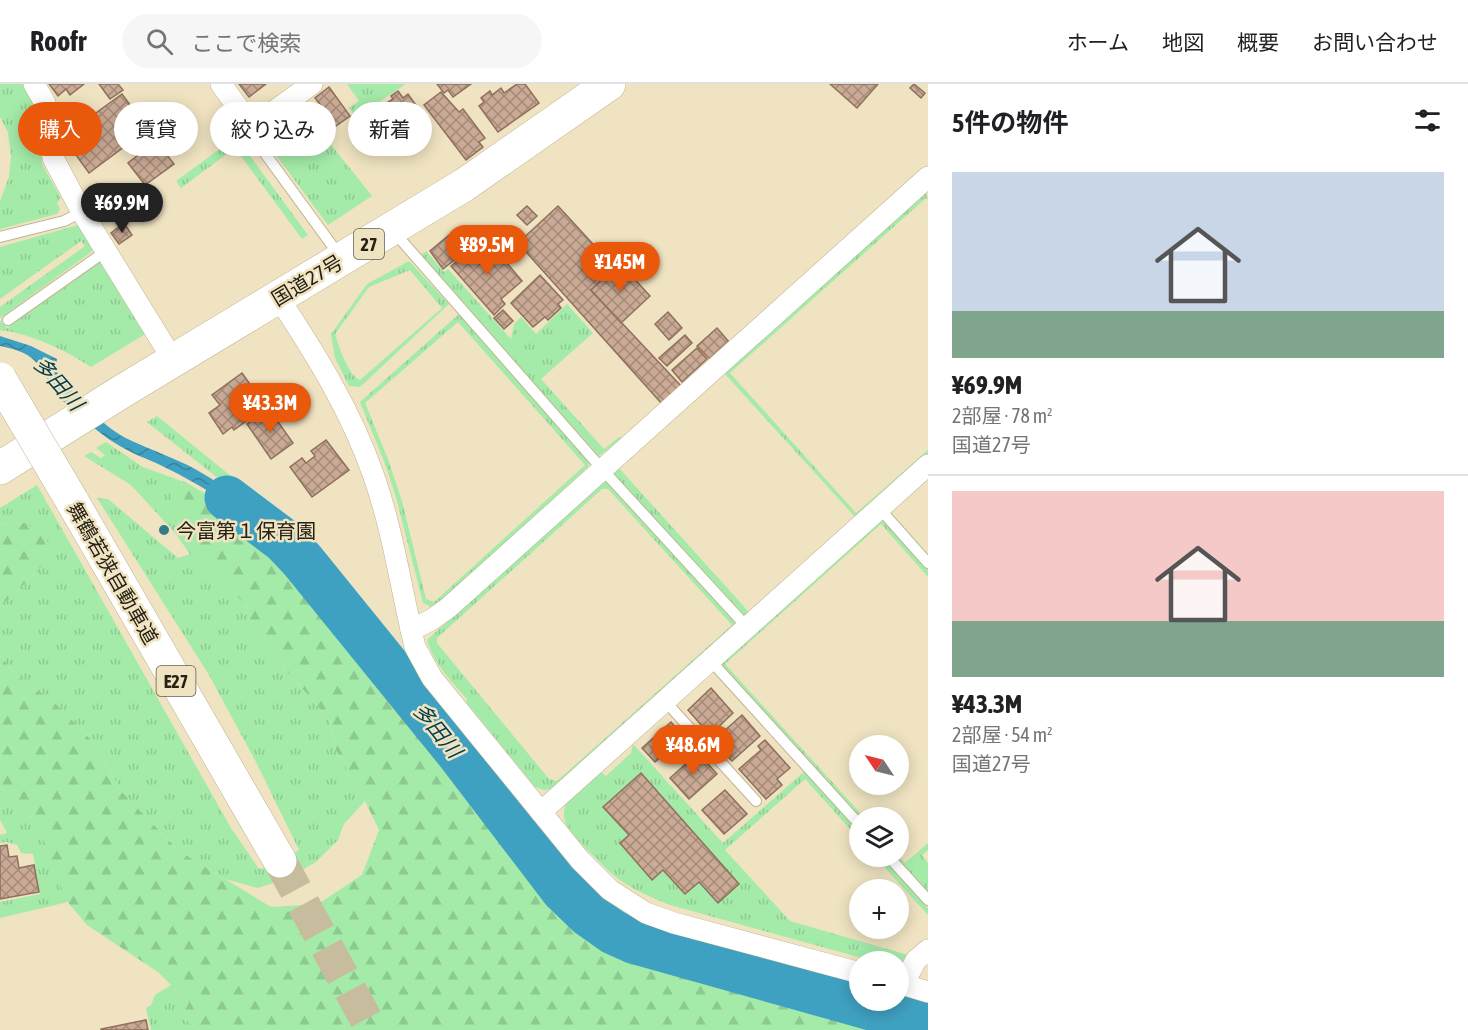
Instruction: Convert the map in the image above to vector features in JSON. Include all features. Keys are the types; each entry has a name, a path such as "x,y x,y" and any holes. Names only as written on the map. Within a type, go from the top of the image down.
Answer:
{"highway":[{"name":"国道27号","path":"0,468 173,360 464,185 609,84"},
{"name":"舞鶴若狭自動車道","path":"0,379 280,861"}],"street":[{"path":"34,84 45,103 53,158 82,212 173,360"},
{"path":"221,84 234,102"},
{"path":"287,102 312,84"},
{"path":"411,630 448,608 928,177"},
{"path":"278,297 328,377 373,472 394,547 415,647 432,678 580,860 610,890 646,913 674,923 849,970"},
{"path":"541,812 928,465"},
{"path":"909,971 916,960 928,950"},
{"path":"909,986 928,992"}],"lane":[{"path":"267,156 342,260"},
{"path":"0,237 64,220 82,212"},
{"path":"392,230 602,469 747,627"},
{"path":"8,321 106,251"},
{"path":"879,508 928,564"},
{"path":"710,660 849,813"},
{"path":"665,700 756,801"},
{"path":"898,867 928,900"}],"green space":[{"path":"0,84 26,84 35,102 18,102 18,156 41,156 42,164 61,198 57,203 60,209 57,214 0,229 0,201 9,177 11,155 8,132 0,117"},
{"path":"347,84 406,84 379,102 359,101"},
{"path":"336,151 372,196 328,225 277,156 336,156"},
{"path":"210,156 224,156 181,188 176,181"},
{"path":"241,156 250,156 308,235 302,239"},
{"path":"926,193 928,200 926,198 730,373 856,513 928,450 928,455 857,519 724,373"},
{"path":"78,225 93,249 90,253 0,318 0,307 85,246 81,241 0,299 0,247"},
{"path":"426,251 444,272 448,269 511,339 514,324 521,317 536,334 567,304 593,333 541,379 604,449 619,437 623,437 599,456 423,258 422,254"},
{"path":"102,261 147,333 91,367 48,344 24,335 0,330 0,320 7,328"},
{"path":"409,261 449,304 360,387 349,386 335,358 331,334 367,284","holes":["410,270 442,308 360,380 352,373 344,360 335,334 369,287"]},
{"path":"459,314 589,461 588,467 433,608 423,603 397,501 386,466 360,402","holes":["458,322 585,465 434,602 426,599 402,501 365,403"]},
{"path":"157,416 270,508 314,549 542,833 582,878 596,890 626,911 644,920 664,928 849,982 849,991 657,938 627,926 604,912 583,894 562,870 307,553 286,532 147,422"},
{"path":"106,442 143,467 187,483 179,484 180,519 175,533 131,485 84,456 91,452 101,458 105,455 96,448"},
{"path":"618,467 748,611 746,617 614,474"},
{"path":"605,480 738,625 552,789 544,790 535,787 466,702 467,699 439,664 427,640","holes":["602,489 608,489 732,625 557,781 549,779 437,643 437,638"]},
{"path":"187,483 214,499 241,510 273,535 457,756 557,891 586,920 611,936 635,945 849,1005 849,1011 869,1011 915,1024 918,1030 198,1030 181,1016 189,1003 158,972 87,925 65,899 45,850 39,825 0,786 0,656 20,678 54,702 95,744 121,791 179,851 271,907 318,904 362,875 379,830 336,750 329,719 249,628 249,610 222,578 190,554 175,533 180,519 170,496 179,484"},
{"path":"37,485 231,828 259,869 278,864 299,850 256,762 209,675 97,498 108,499 178,558 190,554 222,578 249,610 249,628 329,719 336,750 365,801 344,824 338,840 316,862 288,878 258,888 225,879 179,851 121,791 95,744 54,702 20,678 0,656 0,607 37,572 25,523 0,525 0,508"},
{"path":"882,518 928,570 928,577 881,524 725,664 855,807 851,807 720,664"},
{"path":"25,523 42,534 53,549 37,572 0,607 0,525"},
{"path":"633,744 723,843 805,771 849,821 849,828 805,779 725,850 790,921 894,951 849,951 849,954 670,905 624,883 576,838 565,822 564,810 565,805 601,772 606,776 631,753"},
{"path":"0,786 39,825 45,850 68,902 0,918 0,902 40,894 33,854 21,853 17,845 7,842 0,843 0,835 7,833 0,820"},
{"path":"928,843 928,850 922,855 928,863 928,893 904,867 909,867 909,860"},
{"path":"884,867 891,867 902,879 895,879"},
{"path":"909,887 928,908 928,915 909,894"},
{"path":"171,985 189,1003 181,1016 198,1030 151,1030 146,1008 151,1005 155,995"}],"water":[{"path":"0,336 31,346 57,359 58,374 92,412 110,428 132,441 180,461 207,476 286,532 273,536 202,487 109,439 61,399 37,363 17,350 0,346"}],"building":[{"path":"49,84 84,84 70,95 66,89 58,96"},
{"path":"99,84 118,84 123,90 110,99"},
{"path":"239,84 266,84 249,97"},
{"path":"437,84 471,84 453,97 448,90 444,93"},
{"path":"517,84 525,84 539,103 498,132 479,106 484,102 481,98 490,91 492,95 501,88 504,93"},
{"path":"830,84 878,84 857,108"},
{"path":"914,84 925,93 921,98 910,88"},
{"path":"329,87 348,113 348,117 336,126 336,102 318,102 315,98"},
{"path":"398,91 403,98 408,94 414,102 388,102 393,99 391,96"},
{"path":"441,92 459,112 463,109 485,138 479,142 483,147 466,160 432,115 432,102 428,102"},
{"path":"122,94 128,102 114,102 114,154 89,173 77,156 102,156 102,109"},
{"path":"137,156 168,156 174,164 145,185 128,163"},
{"path":"527,206 537,216 527,225 517,215"},
{"path":"558,206 615,268 591,290 681,386 662,404 518,243"},
{"path":"124,223 132,235 119,244 111,233"},
{"path":"449,235 463,253 443,269 430,251"},
{"path":"482,240 493,253 496,250 522,281 501,299 505,304 494,315 451,266"},
{"path":"620,263 650,296 621,323 591,290"},
{"path":"540,275 563,300 558,304 561,308 548,320 545,317 533,327 511,303"},
{"path":"503,310 513,321 504,329 494,318"},
{"path":"668,312 682,328 669,340 655,324"},
{"path":"717,328 729,342 711,360 697,346"},
{"path":"685,335 692,343 667,366 659,358"},
{"path":"697,348 707,359 682,382 672,370"},
{"path":"242,373 266,407 234,430 232,427 223,434 209,413 220,405 212,395"},
{"path":"269,409 293,443 271,459 247,424"},
{"path":"326,440 349,470 312,497 290,467 302,458 306,463 315,456 311,451"},
{"path":"711,688 733,713 710,735 688,710"},
{"path":"742,715 760,736 732,761 713,741"},
{"path":"671,722 691,746 676,760 668,751 655,762 642,748"},
{"path":"765,740 790,768 777,779 782,785 766,799 739,769 761,750 758,746"},
{"path":"698,753 717,774 689,799 670,778"},
{"path":"641,773 739,884 718,903 699,882 685,894 663,870 652,880 620,843 629,835 603,807"},
{"path":"725,790 747,814 724,834 702,810"},
{"path":"7,845 9,857 17,856 19,868 34,865 39,892 0,899 0,846"},
{"path":"146,1020 148,1030 101,1030 101,1029"}],"waterway":[{"name":"多田川","path":"227,498 284,541 302,560 460,755 563,890 589,915 613,932 633,941 928,1024"}],"tunnel":[{"path":"280,861 372,1030"}],"place":[{"name":"今富第１保育園","path":"164,530"}]}
